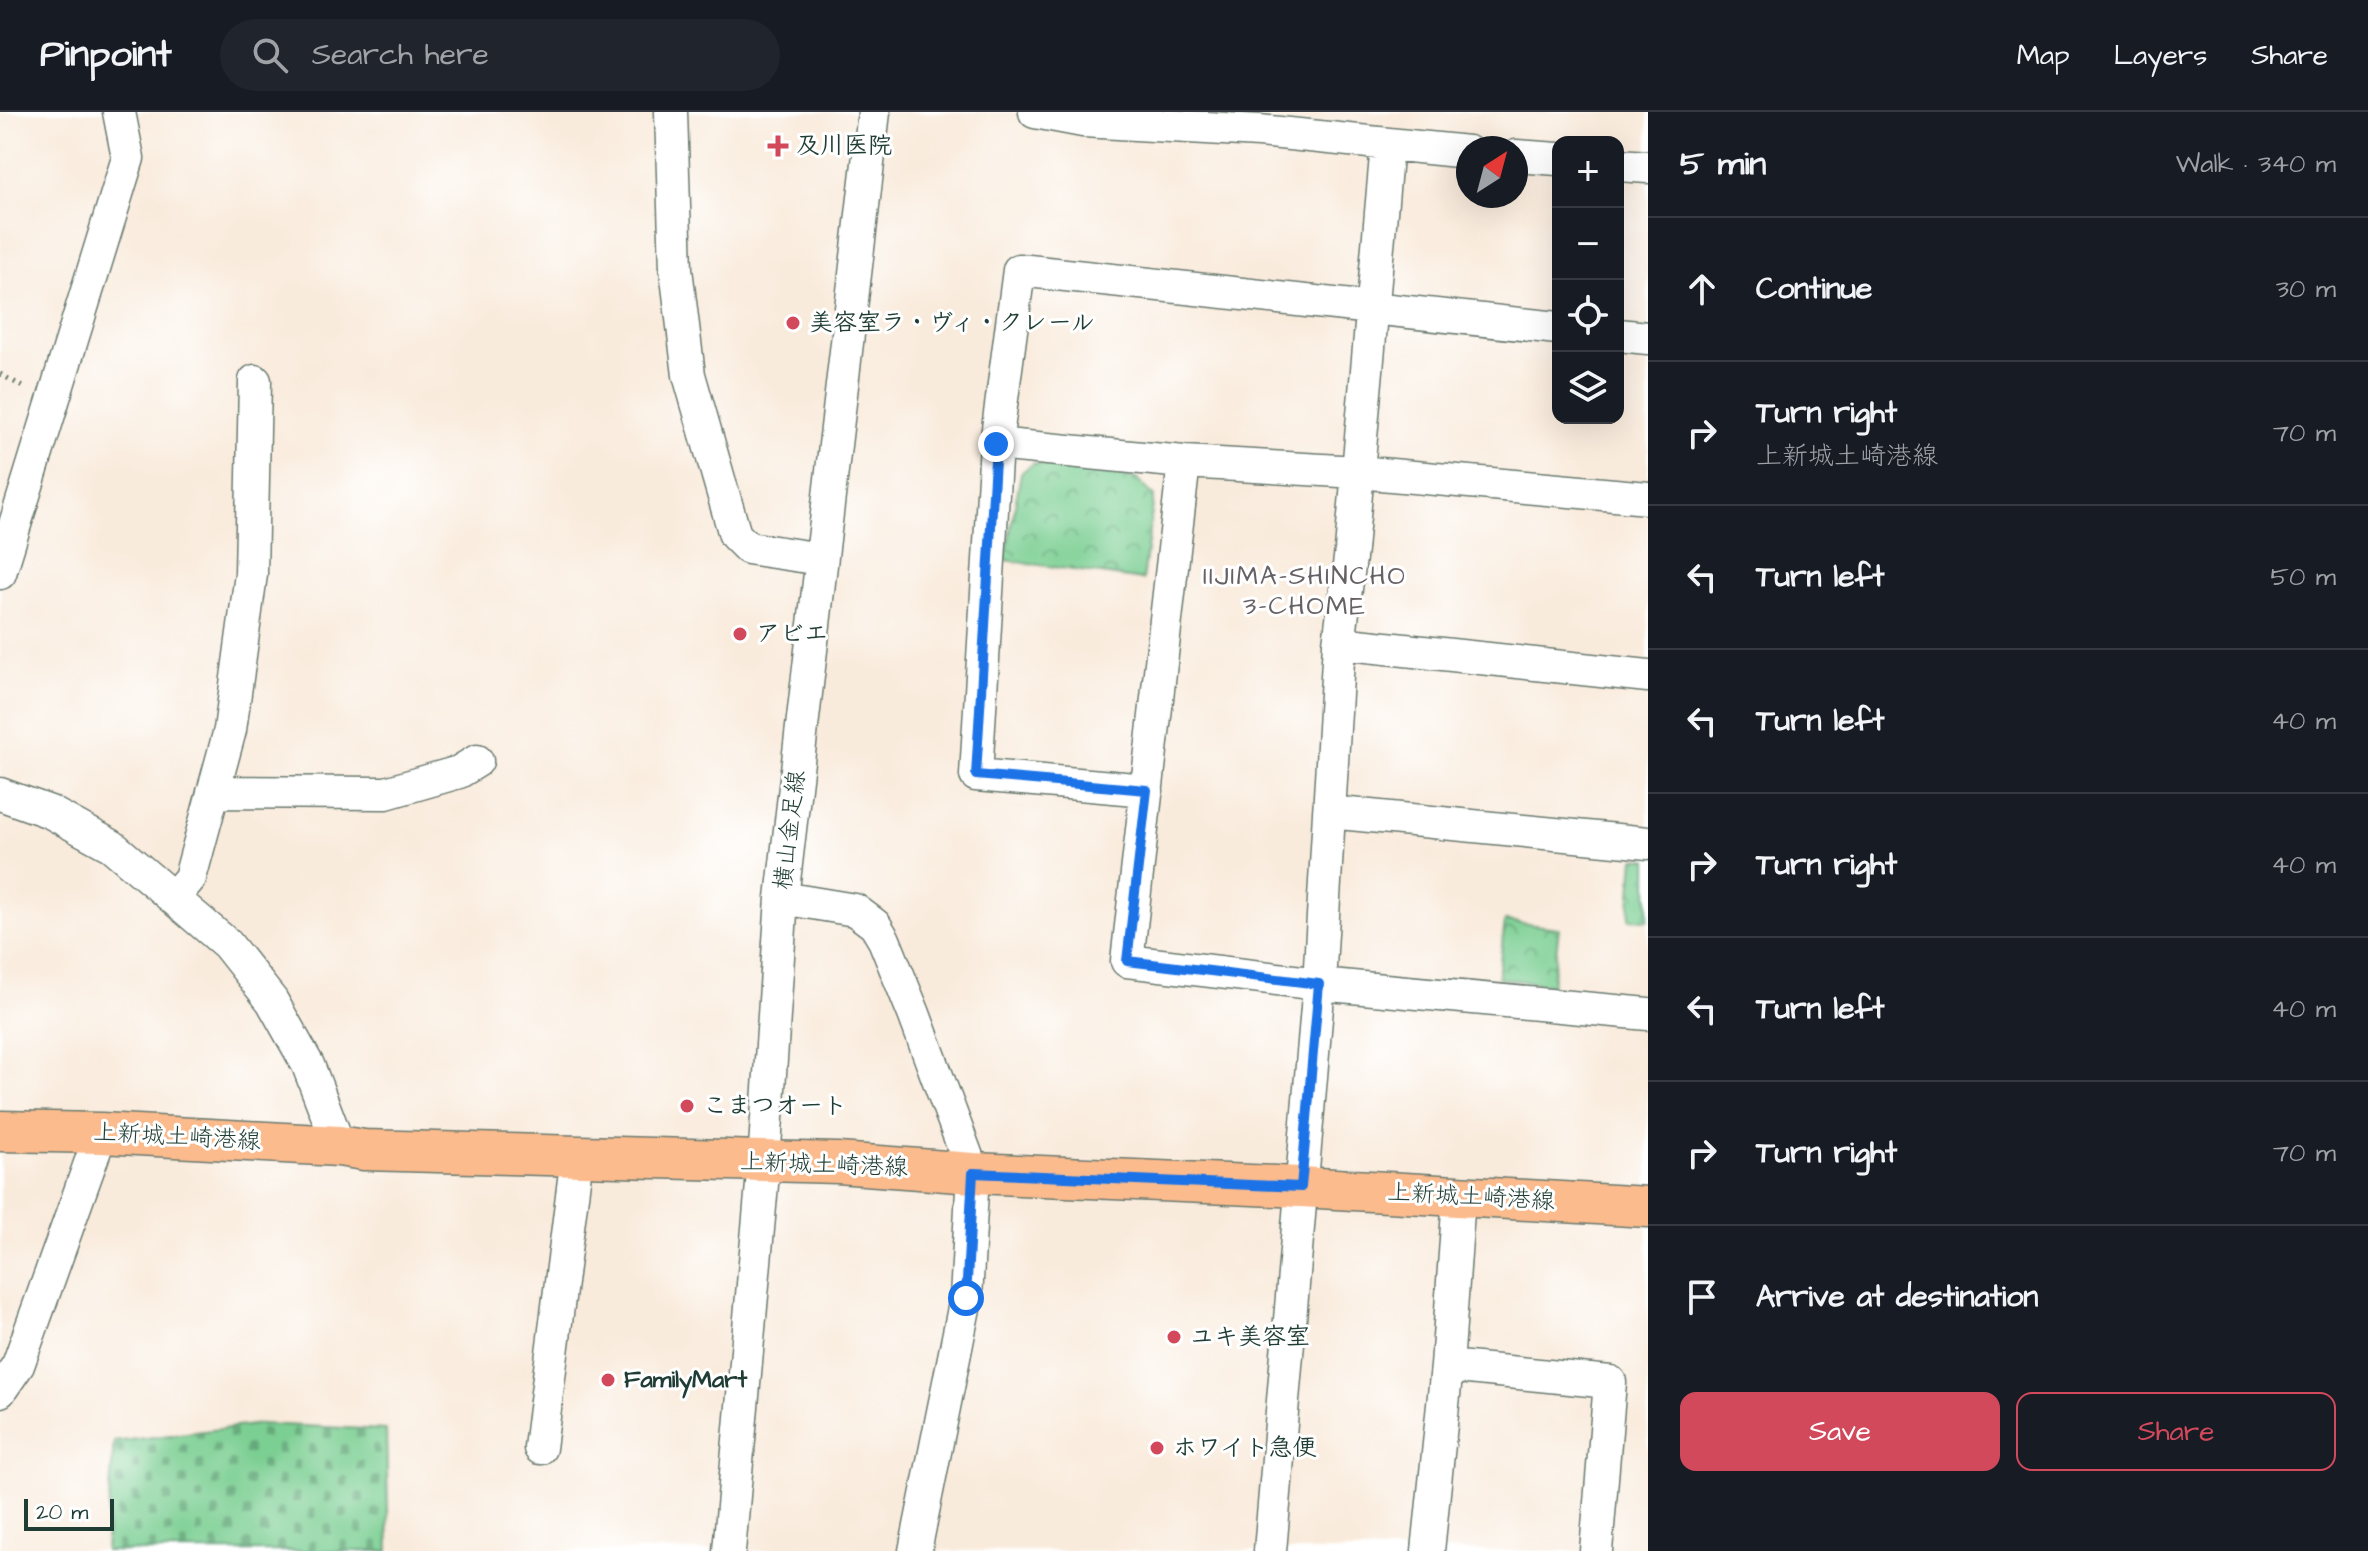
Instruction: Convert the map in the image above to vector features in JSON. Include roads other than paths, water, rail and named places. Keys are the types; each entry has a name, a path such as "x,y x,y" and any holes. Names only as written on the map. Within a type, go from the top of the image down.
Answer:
{"main road":[{"name":"上新城土崎港線","path":"0,1131 101,1133 364,1150 838,1163 973,1173 1301,1187 1648,1207"}],"street":[{"path":"0,573 128,158 119,112"},
{"path":"671,112 676,269 689,375 735,535 748,548 821,559"},
{"name":"横山金足線","path":"729,1551 764,1162 782,898 874,112"},
{"path":"1035,112 1083,121 1259,131 1456,151"},
{"path":"1270,1551 1319,984 1339,643 1358,472 1387,145"},
{"path":"1528,157 1552,159"},
{"path":"1624,165 1648,167"},
{"path":"1147,790 976,775 996,444 1019,270 1552,327"},
{"path":"1624,336 1648,338"},
{"path":"173,898 190,878 230,730 251,574 255,381"},
{"path":"996,444 1184,462 1358,472 1648,498"},
{"path":"1184,462 1127,961 1319,984 1648,1014"},
{"path":"1339,643 1648,676"},
{"path":"213,792 386,793 459,772 477,761"},
{"path":"0,794 50,812 112,846 227,944 272,1001 308,1065 339,1146"},
{"path":"1329,812 1648,843"},
{"path":"782,898 855,910 875,925 914,1014 973,1173 966,1298 915,1551"},
{"path":"0,1391 18,1365 101,1133"},
{"path":"540,1448 577,1156"},
{"path":"1428,1551 1447,1366 1459,1197"},
{"path":"1447,1366 1610,1382 1596,1551"}],"place":[{"name":"及川医院","path":"778,146"},
{"name":"美容室ラ・ヴィ・クレール","path":"793,323"},
{"name":"アビエ","path":"740,634"},
{"name":"こまつオート","path":"687,1106"},
{"name":"ユキ美容室","path":"1174,1337"},
{"name":"FamilyMart","path":"608,1380"},
{"name":"ホワイト急便","path":"1157,1448"}],"district":[{"name":"IIJIMA-SHINCHO 3-CHOME","path":"1305,591"}]}
